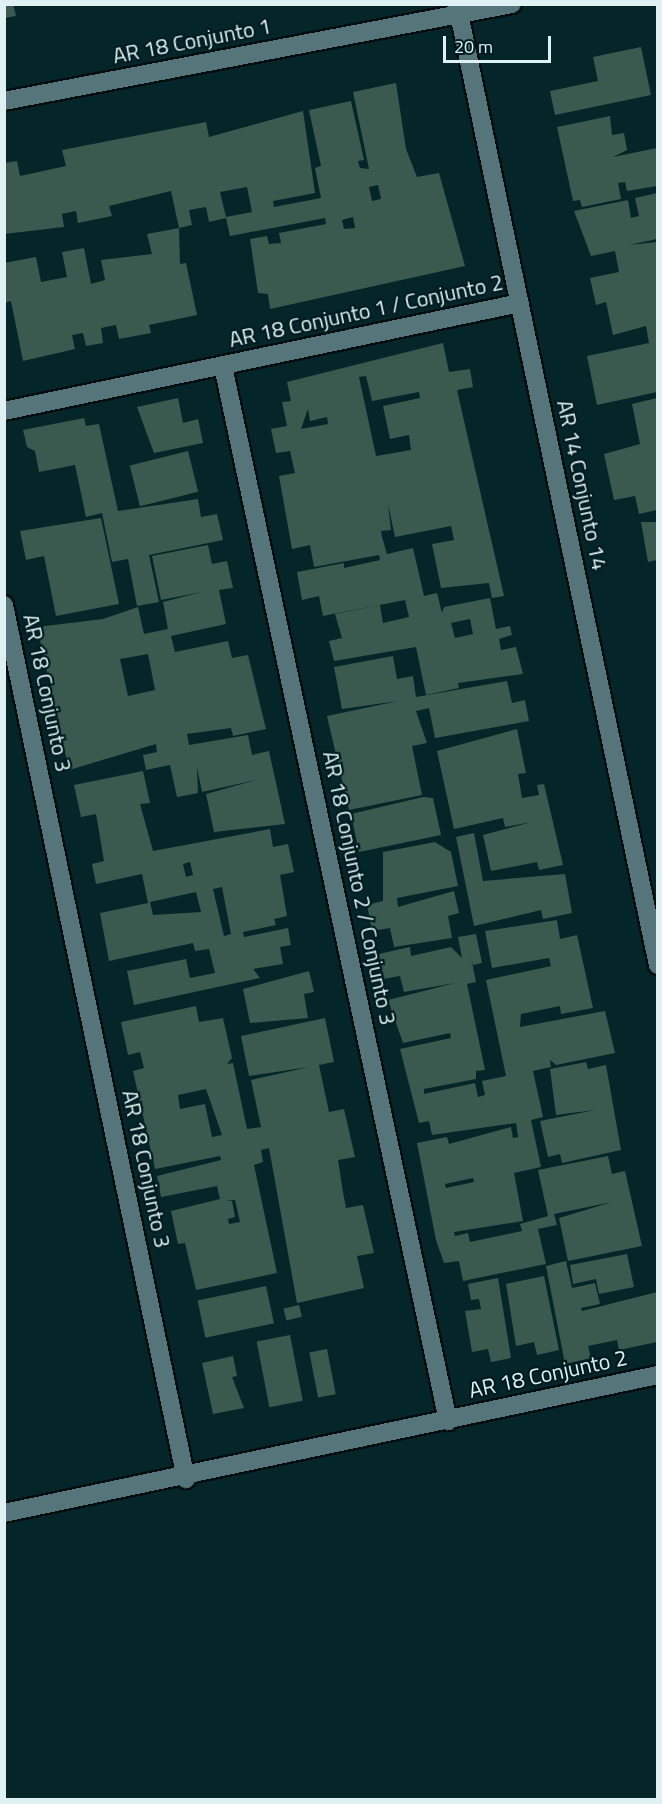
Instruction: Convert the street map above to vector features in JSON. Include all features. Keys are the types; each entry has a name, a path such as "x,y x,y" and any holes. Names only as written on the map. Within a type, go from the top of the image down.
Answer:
{"street":[{"name":"AR 18 Conjunto 1","path":"4,101 458,9 512,4"},
{"name":"AR 14 Conjunto 14","path":"458,9 657,965"},
{"name":"AR 18 Conjunto 1 / Conjunto 2","path":"4,411 520,303"},
{"name":"AR 18 Conjunto 2 / Conjunto 3","path":"223,366 448,1421"},
{"name":"AR 18 Conjunto 3","path":"4,605 186,1479"},
{"name":"AR 18 Conjunto 2","path":"448,1421 657,1375"},
{"path":"4,1513 186,1479 448,1421"}],"building":[{"path":"4,4 13,4 16,16 4,18"},
{"path":"641,47 651,95 555,115 550,91 598,81 593,57"},
{"path":"396,83 406,149 417,177 439,173 465,266 270,309 268,294 258,293 250,239 267,236 269,244 281,243 279,233 326,224 325,218 230,236 226,218 209,222 206,207 189,210 192,225 179,228 171,191 109,206 112,216 78,223 76,211 62,214 64,227 4,234 4,163 17,161 20,176 66,166 62,150 206,122 209,137 303,111 315,193 273,201 274,207 321,198 315,168 321,166 309,110 351,101 364,160 358,161 360,168 369,169 353,92","holes":["378,185 381,199 372,201 369,187","247,187 252,212 226,217 220,192","353,217 355,228 344,229 342,220"]},
{"path":"610,116 612,135 624,133 627,150 613,157 657,148 657,186 627,191 625,182 618,183 621,199 582,207 580,200 573,201 557,127"},
{"path":"657,193 657,239 629,245 657,242 657,392 597,405 587,356 649,343 646,326 613,335 606,302 596,305 590,278 619,272 615,251 591,256 574,211 628,200 631,218 639,216 635,198"},
{"path":"179,228 180,264 186,263 197,315 149,325 151,333 119,339 116,325 101,328 103,343 86,346 83,333 72,335 75,349 23,361 11,301 4,303 4,263 36,257 41,282 67,277 62,252 84,248 91,284 105,280 101,260 152,254 147,234"},
{"path":"443,343 449,372 470,369 473,387 457,390 504,596 492,598 489,583 441,588 432,544 454,540 451,526 395,537 388,504 391,530 381,531 382,537 387,554 413,548 424,596 437,593 442,613 444,607 490,598 496,629 510,626 512,635 499,639 501,650 516,647 523,674 458,683 459,688 426,695 416,647 334,661 329,641 342,638 335,614 380,605 383,623 409,617 405,600 323,616 319,596 302,600 297,572 344,563 344,568 380,560 379,555 314,567 310,545 292,549 279,476 295,473 290,451 276,453 271,429 287,426 282,402 291,401 287,382","holes":["366,376 372,401 419,392 420,398 383,406 390,439 409,435 411,450 376,456 359,377","308,409 310,421 327,417 328,424 301,429","470,619 473,634 455,638 451,623"]},
{"path":"178,398 183,423 198,419 203,443 154,453 137,407"},
{"path":"657,398 657,510 639,514 635,496 614,500 604,454 640,444 632,404"},
{"path":"84,418 86,426 99,424 118,511 198,499 201,517 217,514 223,540 149,555 159,602 137,606 128,559 112,562 102,513 86,517 75,465 39,472 35,451 27,447 23,430"},
{"path":"188,451 198,492 140,506 130,466"},
{"path":"101,518 119,604 56,616 44,556 26,560 20,531"},
{"path":"641,522 657,522 657,560 648,562"},
{"path":"208,545 212,564 227,561 233,588 219,590 226,624 171,636 175,652 228,641 232,658 248,655 266,729 233,736 231,728 187,734 189,745 248,735 252,755 269,751 285,824 214,832 206,794 256,780 202,792 197,767 198,793 177,797 170,765 146,770 143,755 157,752 156,744 69,770 37,627 103,619 138,607 144,634 168,629 163,602 202,592 161,600 152,556","holes":["148,654 155,690 128,696 120,659"]},
{"path":"393,656 397,679 413,676 416,697 507,681 512,703 525,700 529,721 435,738 429,708 416,711 427,743 412,746 422,795 349,810 327,716 398,701 342,709 334,667"},
{"path":"517,729 526,773 518,774 522,798 539,795 537,785 544,784 563,865 539,870 537,862 491,871 483,835 532,822 505,827 503,818 454,829 437,751"},
{"path":"143,771 150,803 140,804 153,851 270,829 273,847 288,844 294,872 280,875 287,916 274,919 276,925 243,932 244,937 288,928 291,945 280,947 283,964 253,969 260,978 134,1005 127,971 186,959 190,978 215,973 209,949 195,951 193,943 109,961 100,913 148,903 142,874 96,884 92,864 104,861 96,814 81,817 74,785","holes":["190,862 193,875 186,877 183,864","222,887 231,934 224,936 213,889","196,892 201,912 153,915 150,902"]},
{"path":"423,797 433,798 441,835 359,852 351,814"},
{"path":"474,833 483,881 565,874 572,913 543,919 541,910 474,926 456,837"},
{"path":"435,842 451,852 458,886 397,898 398,907 454,891 459,913 448,916 452,938 394,947 390,928 372,931 367,905 383,901 383,852"},
{"path":"557,920 560,939 577,935 593,1008 561,1014 560,1006 521,1014 520,1027 605,1011 615,1053 556,1065 550,1060 551,1067 533,1071 543,1117 531,1120 541,1167 514,1173 523,1221 454,1232 455,1236 468,1233 470,1242 522,1231 520,1224 548,1216 538,1170 608,1156 612,1174 625,1171 642,1246 568,1261 559,1218 612,1202 554,1214 557,1225 538,1229 546,1264 463,1281 459,1261 444,1263 436,1240 417,1143 447,1137 449,1144 511,1127 513,1138 518,1137 516,1123 432,1135 429,1121 419,1123 400,1049 451,1038 450,1033 403,1043 388,1000 455,983 404,992 400,976 383,979 379,954 410,947 411,956 451,947 462,958 458,937 476,934 482,963 473,965 471,957 476,982 467,984 485,1070 476,1071 476,1079 424,1089 424,1094 475,1083 478,1097 485,1095 482,1081 506,1076 486,980 551,966 549,958 492,968 485,931","holes":["473,1178 474,1182 446,1188 445,1184"]},
{"path":"309,971 314,992 304,994 308,1018 250,1023 243,989"},
{"path":"196,1006 199,1022 223,1018 232,1058 227,1064 233,1063 247,1129 261,1127 251,1080 309,1067 249,1076 241,1036 325,1018 334,1062 319,1065 329,1112 344,1109 355,1157 338,1160 346,1208 363,1205 374,1253 357,1256 364,1288 297,1303 269,1148 261,1150 263,1162 254,1165 277,1273 196,1290 185,1243 178,1244 171,1211 220,1199 217,1186 161,1197 157,1176 221,1160 220,1156 155,1169 133,1071 144,1068 140,1052 128,1055 121,1022","holes":["206,1089 222,1135 212,1137 205,1104 180,1109 178,1095","235,1200 240,1222 229,1224 228,1219 235,1217 232,1201 225,1201"]},
{"path":"586,1062 588,1069 606,1065 621,1150 562,1163 560,1154 548,1157 540,1121 595,1110 556,1115 550,1069"},
{"path":"627,1254 634,1287 599,1294 596,1279 573,1284 570,1265"},
{"path":"566,1261 572,1288 595,1283 600,1304 581,1308 582,1311 657,1292 657,1342 619,1350 617,1340 588,1346 591,1358 565,1364 546,1266"},
{"path":"544,1276 559,1350 537,1355 534,1342 516,1346 506,1284"},
{"path":"498,1278 511,1358 491,1362 488,1349 472,1352 465,1311 481,1309 479,1299 471,1300 468,1284"},
{"path":"266,1286 274,1323 205,1338 198,1301"},
{"path":"299,1305 302,1317 286,1321 283,1309"},
{"path":"290,1335 303,1401 269,1407 257,1341"},
{"path":"327,1349 336,1394 318,1398 309,1352"},
{"path":"233,1356 237,1376 232,1377 244,1408 213,1414 202,1363"}]}
